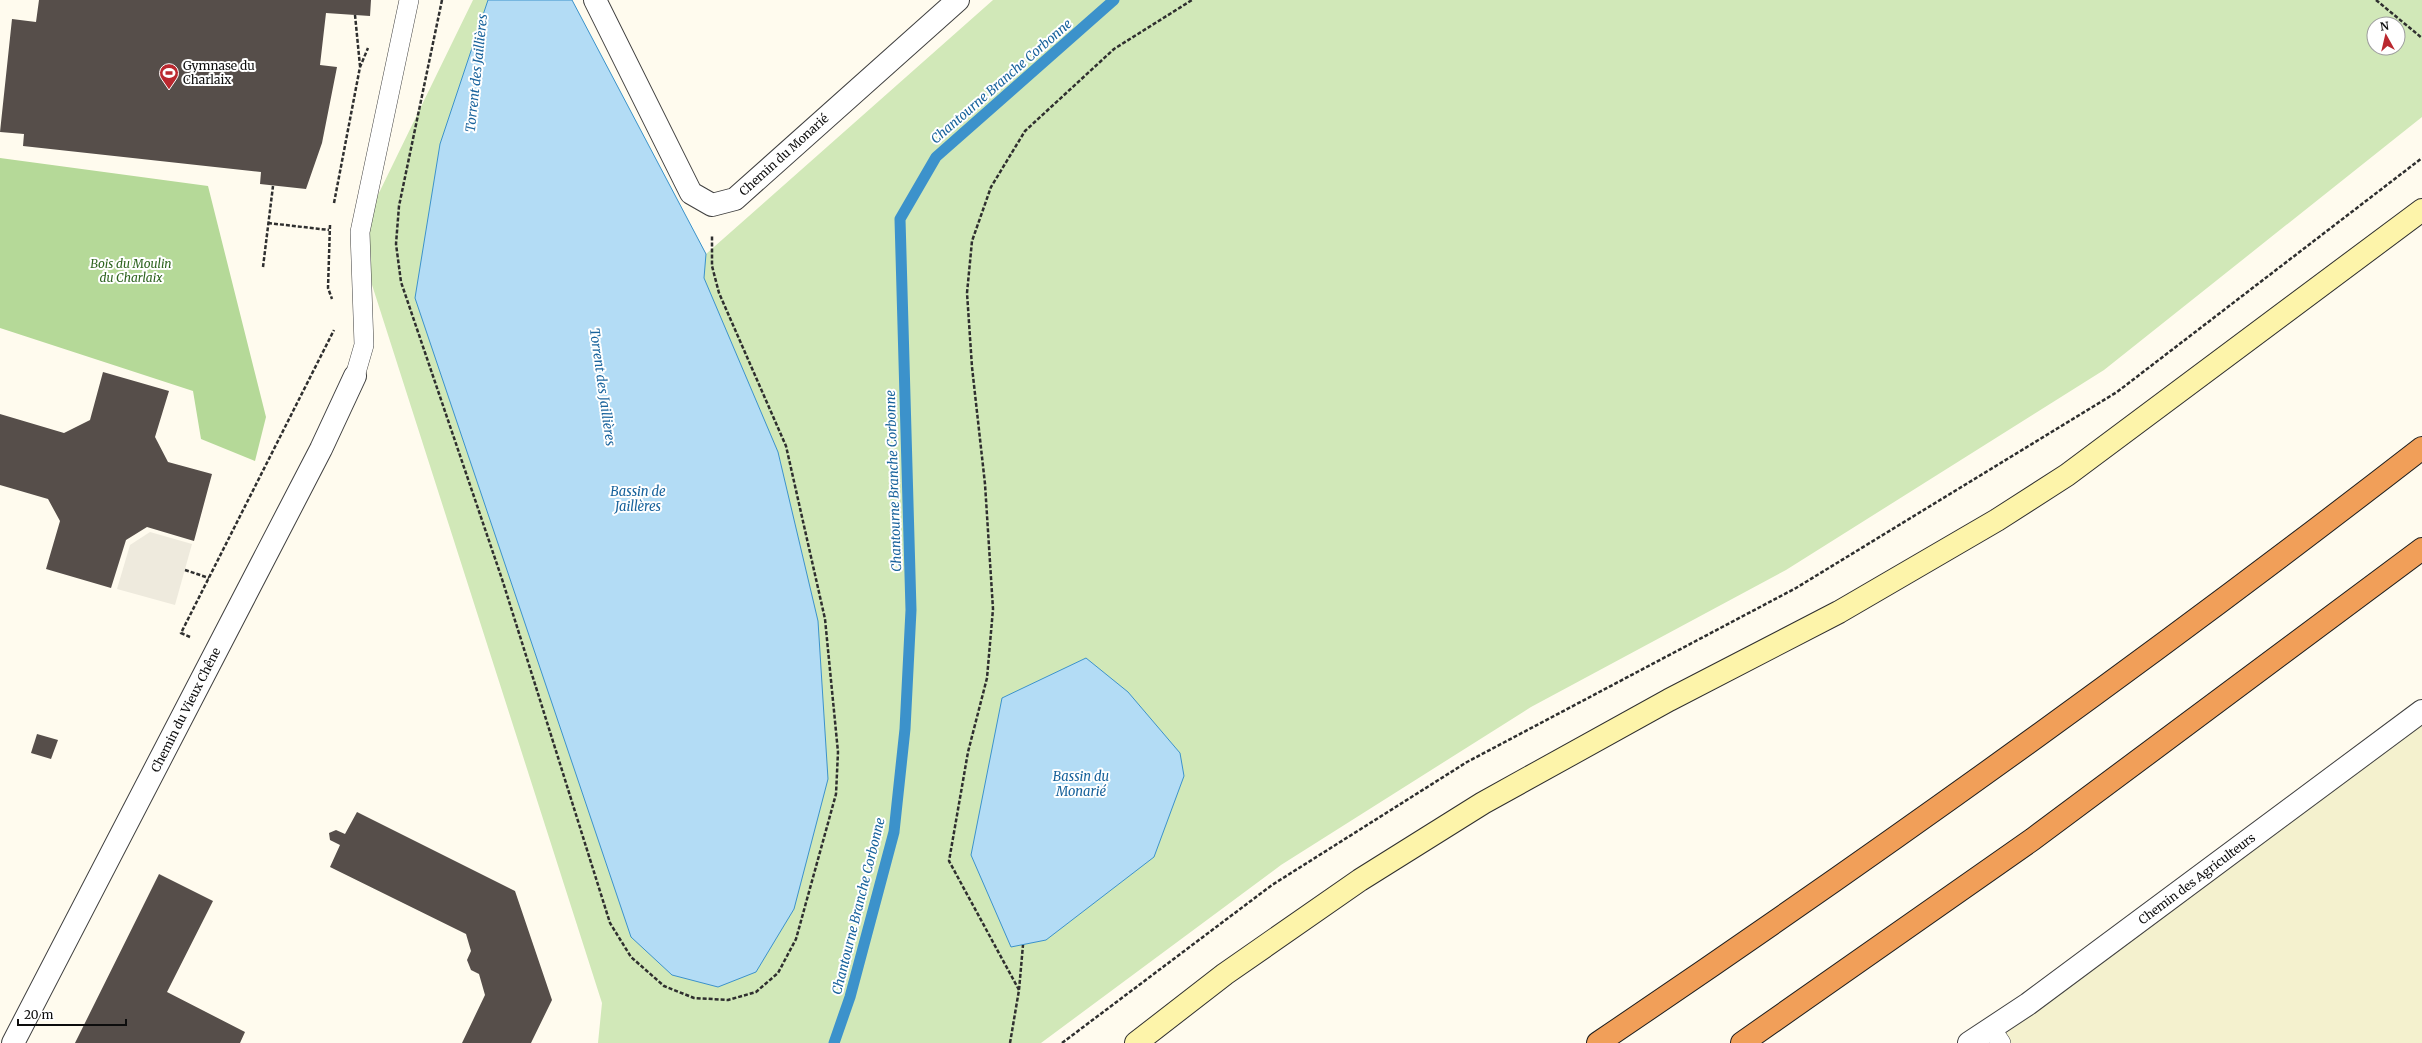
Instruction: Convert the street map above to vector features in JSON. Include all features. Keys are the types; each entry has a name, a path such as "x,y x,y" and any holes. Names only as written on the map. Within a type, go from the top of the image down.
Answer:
{"highway":[{"path":"1598,1043 1748,942 2035,738 2422,448"},
{"path":"1742,1043 2033,839 2422,549"}],"main road":[{"path":"1136,1043 1225,974 1360,880 1483,803 1669,700 1839,612 1996,520 2068,475 2422,210"}],"street":[{"path":"595,0 691,193 712,205"},
{"name":"Chemin du Monarié","path":"712,205 735,199 958,0"},
{"name":"Chemin du Vieux Chêne","path":"13,1043 321,449 355,376"},
{"name":"Chemin des Agriculteurs","path":"1969,1043 1996,1036 2041,994 2422,711"}],"lane":[{"path":"355,376 364,345 360,232 409,0"}],"path":[{"path":"442,0 399,206 396,244 401,282 502,579 610,924 631,957 664,986 694,998 728,1000 756,992 778,974 796,939 836,794 838,752 825,619 786,446 719,293 712,266 712,205"},
{"path":"1019,990 949,861 968,752 987,678 993,609 985,484 972,367 967,294 972,241 991,187 1025,131 1114,49 1192,0"},
{"path":"2376,0 2422,38"},
{"path":"355,15 360,67"},
{"path":"333,208 360,67 368,47"},
{"path":"1062,1043 1272,885 1467,762 1796,588 2117,392 2422,158"},
{"path":"264,267 273,186"},
{"path":"268,223 329,230"},
{"path":"330,223 328,288 334,303"},
{"path":"181,633 336,325"},
{"path":"185,570 209,578"},
{"path":"1010,1043 1019,990 1023,945"}],"shaded area":[{"path":"150,532 192,544 175,605 117,589 130,545"},
{"path":"2422,711 2422,1043 1973,1043"}],"green space":[{"path":"473,0 572,0 706,254 993,0 2422,0 2422,117 2104,370 1786,570 1531,707 1281,865 1041,1043 598,1043 602,1003 357,238"},
{"name":"Bois du Moulin du Charlaix","path":"0,158 208,186 266,417 255,461 201,439 193,391 0,328"}],"water":[{"name":"Bassin de Jaillères","path":"488,0 572,0 706,254 704,278 778,452 818,621 828,779 794,909 756,972 718,987 672,975 631,937 415,298 440,144"},
{"name":"Bassin du Monarié","path":"1086,658 1128,692 1180,753 1184,776 1154,857 1046,940 1011,947 971,855 1002,698"}],"building":[{"name":"Gymnase du Charlaix","path":"39,0 371,0 370,16 326,13 320,65 337,67 322,143 306,189 260,184 261,172 23,146 24,134 0,132 12,19 36,22"},
{"path":"103,372 169,391 155,437 168,462 212,474 194,541 147,527 126,540 111,588 46,569 60,521 48,499 0,485 0,414 64,433 90,420"},
{"path":"37,734 58,740 51,759 31,753"},
{"path":"357,812 515,891 552,1000 531,1043 462,1043 485,995 479,974 471,970 467,960 471,951 466,934 330,867 340,845 330,840 329,833 336,830 345,834"},
{"path":"159,874 213,901 167,992 245,1032 240,1043 75,1043"}],"waterway":[{"name":"Chantourne Branche Corbonne","path":"834,1043 850,997 894,832 905,729 911,610 900,219 936,157 1114,0"}],"place":[{"name":"Gymnase du Charlaix","path":"169,90"}],"water label":[{"name":"Torrent des Jaillières","path":"476,73"},
{"name":"Torrent des Jaillières","path":"603,387"}]}
